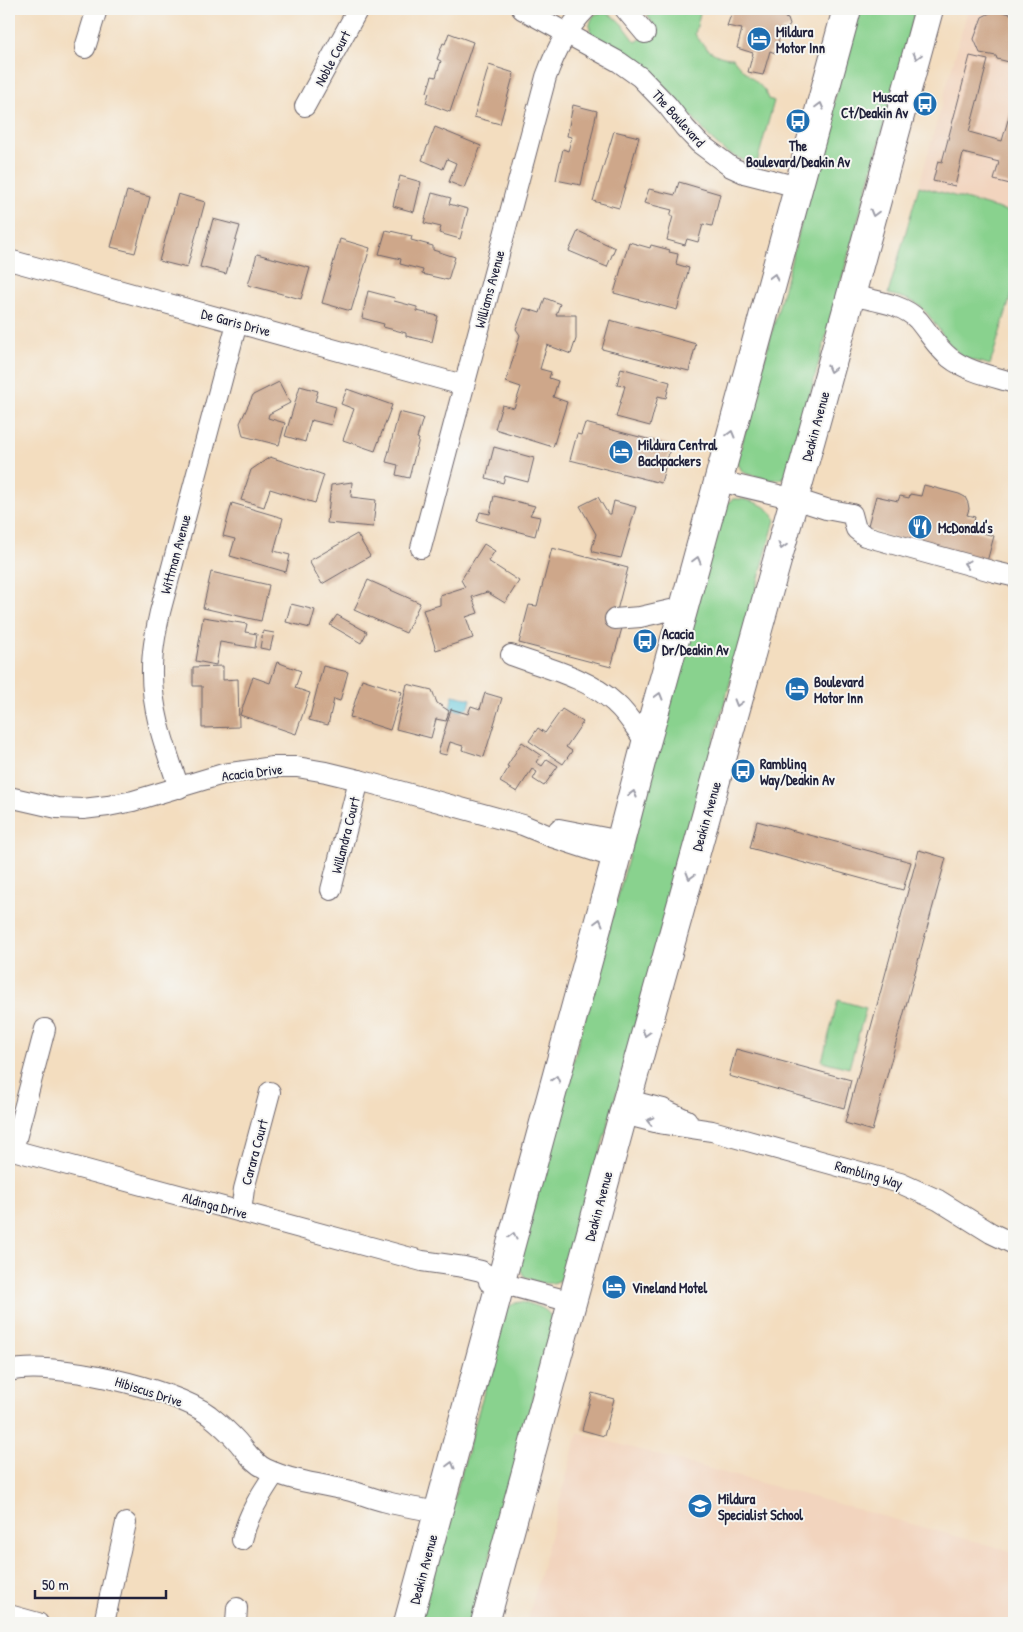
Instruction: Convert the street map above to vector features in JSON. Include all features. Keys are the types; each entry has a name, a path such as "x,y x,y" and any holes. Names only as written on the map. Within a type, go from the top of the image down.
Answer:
{"highway":[{"name":"Deakin Avenue","path":"408,1623 846,9"},
{"name":"Deakin Avenue","path":"485,1623 625,1107 795,499 929,9"}],"street":[{"path":"85,48 97,9"},
{"name":"Noble Court","path":"305,106 358,9"},
{"name":"The Boulevard","path":"522,9 619,62 640,77 667,104 699,143 731,167 744,173 798,187"},
{"path":"566,33 586,9"},
{"path":"625,9 645,33"},
{"name":"Williams Avenue","path":"421,548 546,77 566,33"},
{"name":"De Garis Drive","path":"9,260 463,385"},
{"path":"851,295 908,311 950,358 968,368 1014,383"},
{"name":"Wittman Avenue","path":"179,788 156,716 152,668 154,641 160,612 237,323"},
{"path":"719,481 852,514 856,529 865,536 1011,571"},
{"path":"615,619 640,617 684,607"},
{"path":"510,654 574,678 605,694 628,717 646,743"},
{"name":"Acacia Drive","path":"9,797 58,808 83,809 133,801 223,774 273,767 297,768 316,770 359,780 522,825 552,837 619,850"},
{"name":"Willandra Court","path":"331,890 359,780"},
{"path":"11,1150 45,1029"},
{"name":"Carara Court","path":"241,1212 244,1189 270,1092"},
{"name":"Rambling Way","path":"625,1107 662,1109 712,1131 900,1183 938,1200 990,1233 1014,1244"},
{"name":"Aldinga Drive","path":"11,1150 422,1260 461,1277 479,1282 500,1283 572,1302"},
{"name":"Hibiscus Drive","path":"9,1371 22,1368 43,1368 92,1375 166,1394 190,1404 207,1414 223,1426 251,1459 265,1468 310,1484 350,1491 399,1505 438,1512"},
{"path":"242,1540 257,1500 275,1472"},
{"path":"104,1623 126,1523"},
{"path":"9,1615 38,1623"}],"shaded area":[{"path":"968,9 1014,9 1014,213 919,186"},
{"name":"Mildura Specialist School","path":"578,1433 1014,1552 1014,1623 527,1623"}],"green space":[{"path":"657,9 701,9 695,34 698,39 715,54 733,58 763,89 769,99 774,101 756,166 726,152 715,143 653,75 591,33 590,26 594,15 607,14 613,16 636,42 656,29 647,14"},
{"path":"859,9 916,9 789,471 782,479 772,480 747,474 742,471 737,462"},
{"path":"919,186 1014,213 1014,286 990,365 964,357 957,352 927,313 917,304 888,294"},
{"path":"733,499 751,501 764,506 773,515 775,520 567,1272 559,1281 541,1283 524,1276 518,1265 724,505"},
{"path":"838,1000 866,1008 849,1068 822,1061"},
{"path":"521,1302 537,1306 546,1311 550,1315 553,1326 472,1623 420,1623 507,1308"}],"water":[{"path":"453,695 471,699 469,707 461,711 450,708"}],"building":[{"name":"Mildura Motor Inn","path":"733,9 787,9 785,18 788,19 790,25 788,28 782,29 775,53 770,51 763,75 748,72 753,53 737,48 742,29 727,26"},
{"path":"996,10 1014,15 1014,42 1009,62 997,59 996,56 980,53 974,39 982,17"},
{"path":"449,33 473,42 450,112 426,103 432,76 436,77 441,61 437,59"},
{"path":"970,56 988,60 969,132 1002,141 1014,99 1014,185 994,180 999,162 963,153 955,186 933,181 938,161 942,162"},
{"path":"489,65 514,73 500,124 474,117"},
{"path":"573,105 597,111 581,185 556,180 563,149 568,151 572,137 567,136"},
{"path":"435,127 481,146 464,188 449,182 456,163 447,159 443,169 422,160"},
{"path":"614,131 639,137 619,208 593,201"},
{"path":"400,176 421,182 414,212 393,206"},
{"path":"679,182 720,194 712,226 703,224 698,242 687,239 685,245 667,240 673,216 670,216 672,210 644,203 649,189 675,195"},
{"path":"127,191 150,197 135,253 111,247"},
{"path":"432,193 451,198 449,204 468,209 460,239 439,233 441,227 424,223"},
{"path":"178,194 205,202 187,268 159,261"},
{"path":"213,219 240,226 226,274 200,267"},
{"path":"386,230 412,236 411,240 433,246 433,250 455,257 448,280 422,274 423,270 400,264 401,259 379,254"},
{"path":"578,231 615,248 607,267 569,251"},
{"path":"340,239 370,248 351,311 322,303"},
{"path":"629,242 650,248 651,245 670,250 669,252 678,254 676,264 689,268 677,310 614,293"},
{"path":"257,254 310,268 301,299 248,285"},
{"path":"368,291 395,298 394,301 417,307 417,311 438,316 432,342 406,336 406,333 383,327 384,324 362,318"},
{"path":"545,298 560,304 556,315 576,315 576,339 571,354 547,345 540,369 551,372 549,378 558,381 553,397 567,402 553,447 495,429 502,405 514,408 521,387 506,382 520,335 516,329 524,308 540,313"},
{"path":"610,320 696,344 689,371 602,349"},
{"path":"621,368 670,382 666,398 658,396 650,426 616,417 625,386 617,385"},
{"path":"279,382 290,403 269,414 268,418 285,423 279,445 243,436 240,423 253,395"},
{"path":"300,386 318,391 315,401 336,407 331,425 311,420 305,442 285,436"},
{"path":"347,389 392,405 375,451 343,440 354,409 341,404"},
{"path":"399,412 423,418 409,478 396,475 398,465 386,462"},
{"name":"Mildura Central Backpackers","path":"585,423 671,445 661,483 570,460 577,434 581,435"},
{"path":"494,447 534,458 528,482 505,476 503,483 486,478"},
{"path":"270,457 324,475 315,503 270,489 264,507 241,500 251,470"},
{"path":"352,482 351,497 376,500 373,527 327,523 331,485"},
{"name":"McDonald's","path":"924,485 965,497 969,509 967,515 975,517 972,530 994,536 985,569 867,529 876,496 898,501 900,496 909,498 910,494 921,496"},
{"path":"494,496 535,506 530,515 540,517 535,536 477,521 480,512 490,514"},
{"path":"598,497 608,514 611,514 614,501 636,507 621,558 593,552 592,548 596,534 580,506"},
{"path":"232,503 283,518 274,551 290,555 286,572 230,556 235,539 223,536"},
{"path":"357,534 370,556 322,584 309,561"},
{"path":"484,544 495,551 488,561 519,581 505,603 487,592 472,597 478,613 466,617 473,638 436,650 423,610 440,605 440,595 465,587 461,580"},
{"path":"552,548 628,568 613,626 622,628 611,667 519,643 529,605 537,606"},
{"path":"211,572 269,585 261,621 203,608"},
{"path":"368,580 420,603 406,633 354,610"},
{"path":"291,604 315,610 310,628 286,622"},
{"path":"337,615 367,632 361,643 330,625"},
{"path":"203,617 247,624 245,632 257,634 255,648 220,642 216,665 196,661"},
{"path":"263,631 274,633 270,650 260,648"},
{"path":"277,662 301,671 295,688 310,693 296,734 240,715 253,677 270,683"},
{"path":"223,666 223,680 238,679 239,727 202,728 202,686 193,686 193,667"},
{"path":"323,666 348,672 340,701 334,699 328,725 309,720"},
{"path":"362,679 402,692 390,730 350,717"},
{"path":"407,684 432,690 437,703 449,711 446,721 436,719 431,738 396,729"},
{"path":"485,693 502,698 484,757 462,750 463,746 450,742 446,755 438,753 451,709 468,714 471,706 480,709"},
{"path":"562,709 583,722 566,747 572,751 563,764 529,741 538,728 545,733"},
{"path":"522,742 541,755 536,762 542,766 547,759 558,766 544,786 533,779 537,772 532,769 517,792 500,782 509,767 507,766"},
{"path":"757,821 911,862 903,890 750,848"},
{"path":"919,850 946,858 872,1131 845,1123"},
{"path":"736,1049 851,1080 844,1108 729,1076"},
{"path":"592,1393 614,1399 604,1436 582,1430"}],"place":[{"name":"Mildura Motor Inn","path":"759,39"},
{"name":"Muscat Ct/Deakin Av","path":"925,104"},
{"name":"The Boulevard/Deakin Av","path":"798,121"},
{"name":"Mildura Central Backpackers","path":"621,452"},
{"name":"McDonald's","path":"920,527"},
{"name":"Acacia Dr/Deakin Av","path":"645,641"},
{"name":"Boulevard Motor Inn","path":"797,689"},
{"name":"Rambling Way/Deakin Av","path":"743,771"},
{"name":"Vineland Motel","path":"614,1287"},
{"name":"Mildura Specialist School","path":"700,1506"}]}
